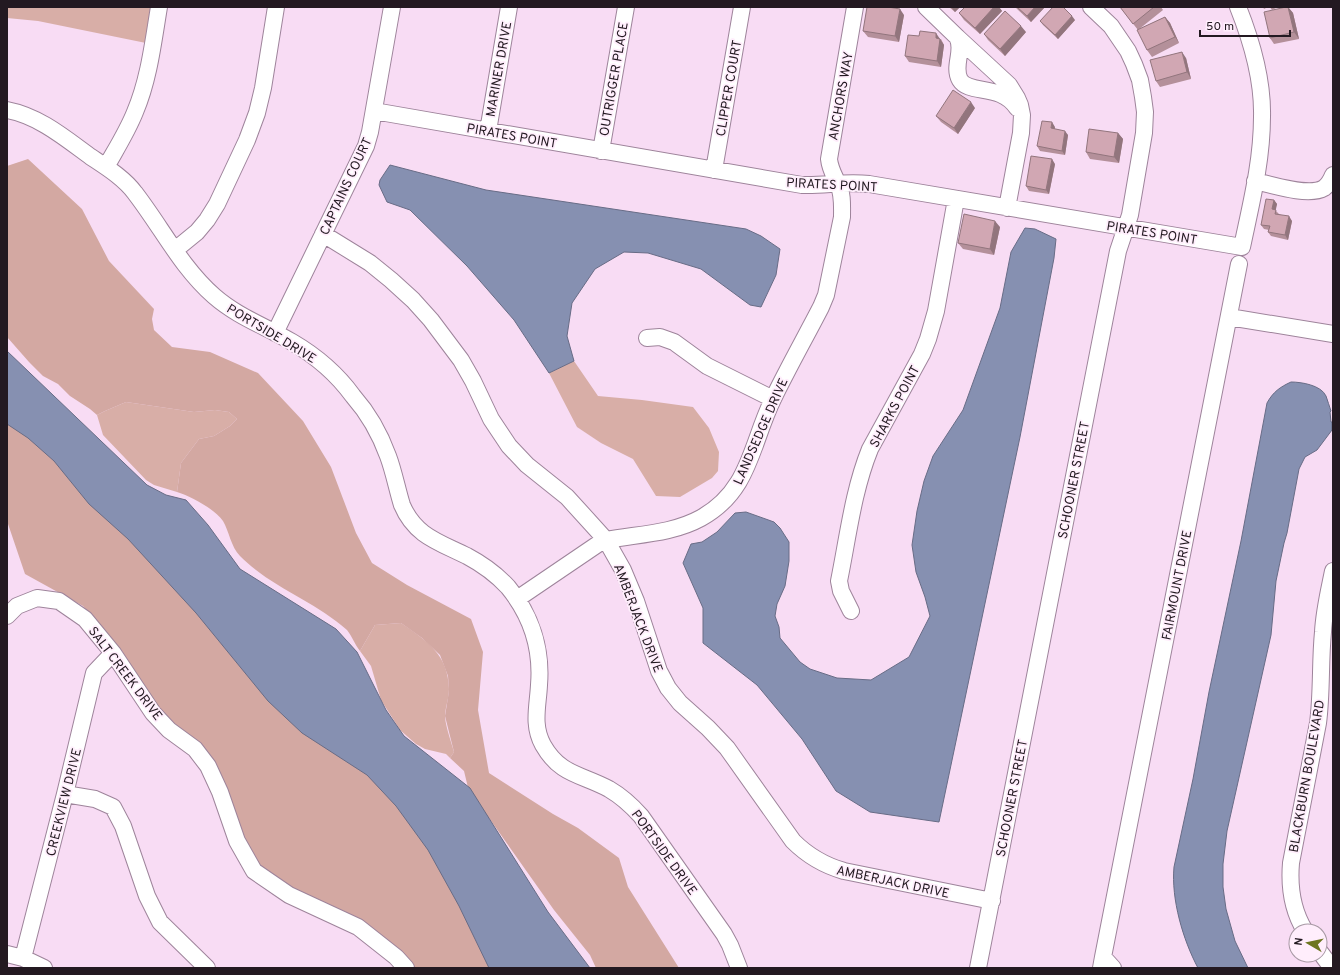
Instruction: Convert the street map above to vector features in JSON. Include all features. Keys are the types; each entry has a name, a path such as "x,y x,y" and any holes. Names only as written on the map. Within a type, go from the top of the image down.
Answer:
{"street":[{"path":"106,167 126,132 135,113 143,90 148,72 160,7"},
{"path":"175,250 197,232 207,220 217,204 247,140 257,113 263,88 276,7"},
{"name":"CAPTAINS COURT","path":"275,333 366,146 374,111 392,7"},
{"name":"MARINER DRIVE","path":"488,131 509,7"},
{"name":"OUTRIGGER PLACE","path":"601,151 626,7"},
{"name":"CLIPPER COURT","path":"714,170 742,7"},
{"name":"ANCHORS WAY","path":"838,183 831,169 829,159 855,7"},
{"path":"926,7 1009,85 1017,98 1022,116 1021,133 1007,208"},
{"name":"SCHOONER STREET","path":"978,968 1112,281 1118,251 1130,215 1144,133 1145,112 1143,98 1140,80 1134,64 1128,51 1111,26 1091,7"},
{"path":"1238,7 1254,55 1262,99 1262,133 1255,181 1312,192 1324,188 1333,175"},
{"path":"957,36 960,46 957,70 958,77 962,82 970,87 1005,95 1016,105 1022,116"},
{"name":"PORTSIDE DRIVE","path":"7,110 22,114 47,126 120,178 136,193 194,276 226,306 305,350 329,369 342,382 362,408 382,441 388,456 402,505 409,519 415,526 433,540 487,568 501,580 517,599 530,623 537,643 540,675 536,715 537,729 549,756 558,765 569,772 611,790 626,801 641,816 724,934 739,968"},
{"name":"PIRATES POINT","path":"374,111 802,185 864,183 1242,247 1255,181"},
{"name":"LANDSEDGE DRIVE","path":"517,599 606,540 676,529 700,518 718,506 732,493 743,476 773,400 826,295 842,217 842,196 838,183"},
{"name":"SHARKS POINT","path":"851,611 841,591 839,581 857,491 870,449 922,354 928,339 936,311 956,199"},
{"name":"AMBERJACK DRIVE","path":"323,234 370,263 391,280 427,314 447,339 461,360 491,419 509,446 526,465 567,497 606,540 623,570 636,601 659,672 668,688 680,703 708,728 727,748 793,841 800,848 820,863 844,871 992,901"},
{"name":"FAIRMOUNT DRIVE","path":"1106,964 1239,264"},
{"path":"1228,317 1333,334"},
{"path":"647,338 660,337 674,342 708,366 773,400"},
{"name":"BLACKBURN BOULEVARD","path":"1301,923 1292,900 1290,875 1291,863 1318,723 1321,700 1323,632 1329,611 1333,571"},
{"name":"SALT CREEK DRIVE","path":"7,616 17,606 37,598 59,601 85,619 113,653 153,713 169,730 195,749 208,766 220,792 237,841 254,871 288,895 358,927 396,957 406,968"},
{"name":"CREEKVIEW DRIVE","path":"23,958 94,673 113,653"},
{"path":"65,794 95,799 113,807 123,826 147,896 160,922 207,968"},
{"path":"7,954 23,958 44,968"}],"shaded area":[{"path":"7,7 152,7 146,43 38,21 7,18"},
{"path":"28,159 82,209 109,261 154,309 152,319 154,330 172,347 210,352 258,373 303,421 331,467 356,533 372,563 407,585 471,619 483,652 478,710 489,773 553,814 578,828 619,858 628,887 679,968 596,968 590,955 554,910 489,818 471,800 464,771 450,758 454,752 445,716 449,691 448,676 440,655 422,638 401,623 375,625 360,651 347,630 335,620 279,586 252,567 240,556 234,548 225,525 219,516 195,500 177,492 181,463 199,439 214,436 230,426 237,419 229,412 215,410 194,412 126,402 97,415 70,396 58,384 43,376 7,337 7,166"},
{"path":"574,361 598,396 693,407 709,428 719,452 718,471 712,478 680,497 656,496 633,459 601,443 577,427 549,373"},
{"path":"126,402 194,412 215,410 229,412 237,419 230,426 214,436 199,439 181,463 177,492 154,485 146,480 103,435 97,415"},
{"path":"7,414 392,789 503,968 415,968 402,953 292,890 259,867 174,725 163,714 122,654 123,652 118,649 83,606 25,574 7,521"},
{"path":"401,623 427,643 440,657 445,666 449,689 445,717 447,730 454,752 450,758 446,754 425,749 416,744 400,730 381,700 371,666 360,651 375,625"}],"water":[{"path":"390,165 486,190 746,229 761,236 780,249 776,275 761,307 750,305 701,269 648,253 624,252 595,269 572,303 567,336 574,361 549,373 514,320 467,266 410,210 387,202 379,185 380,180"},
{"path":"1025,228 1035,229 1056,239 1054,258 1020,437 939,822 870,812 836,791 802,739 757,685 703,643 703,608 683,563 691,544 702,542 717,532 735,513 746,512 774,522 789,542 789,561 785,586 777,604 775,616 779,627 780,638 800,662 810,669 837,678 871,680 909,657 930,616 916,572 912,545 917,511 924,481 933,456 963,410 1000,308 1011,252"},
{"path":"7,351 147,485 166,495 186,500 208,525 240,569 336,629 357,652 386,710 404,736 470,788 548,912 590,968 489,968 459,906 428,850 396,806 367,775 302,733 268,701 196,613 128,539 89,504 54,461 28,438 7,424"},
{"path":"1291,382 1310,385 1320,389 1323,392 1326,396 1331,411 1332,430 1317,450 1305,457 1299,469 1276,581 1271,635 1227,831 1223,864 1223,887 1226,909 1235,941 1248,968 1198,968 1179,919 1174,892 1174,867 1241,541 1267,403 1277,390"}],"building":[{"path":"867,7 888,7 900,9 895,36 863,31"},
{"path":"965,7 994,7 975,28 959,13"},
{"path":"1017,7 1035,7 1027,16"},
{"path":"1053,7 1063,7 1072,16 1055,35 1040,21"},
{"path":"1120,7 1154,7 1133,24"},
{"path":"1288,7 1294,32 1270,38 1264,12"},
{"path":"1005,11 1021,26 1000,49 984,34"},
{"path":"1165,17 1175,37 1147,50 1137,30"},
{"path":"920,31 936,33 936,38 940,39 937,61 905,56 908,35 919,36"},
{"path":"1182,52 1187,72 1156,81 1150,60"},
{"path":"953,90 971,102 954,128 936,116"},
{"path":"1042,121 1052,122 1051,128 1065,131 1062,151 1037,146"},
{"path":"1089,129 1118,133 1114,157 1086,152"},
{"path":"1031,156 1052,159 1046,190 1026,186"},
{"path":"1266,199 1274,200 1272,209 1276,210 1275,214 1289,216 1285,235 1268,232 1270,226 1261,225"},
{"path":"964,214 995,221 990,249 958,243"}]}
